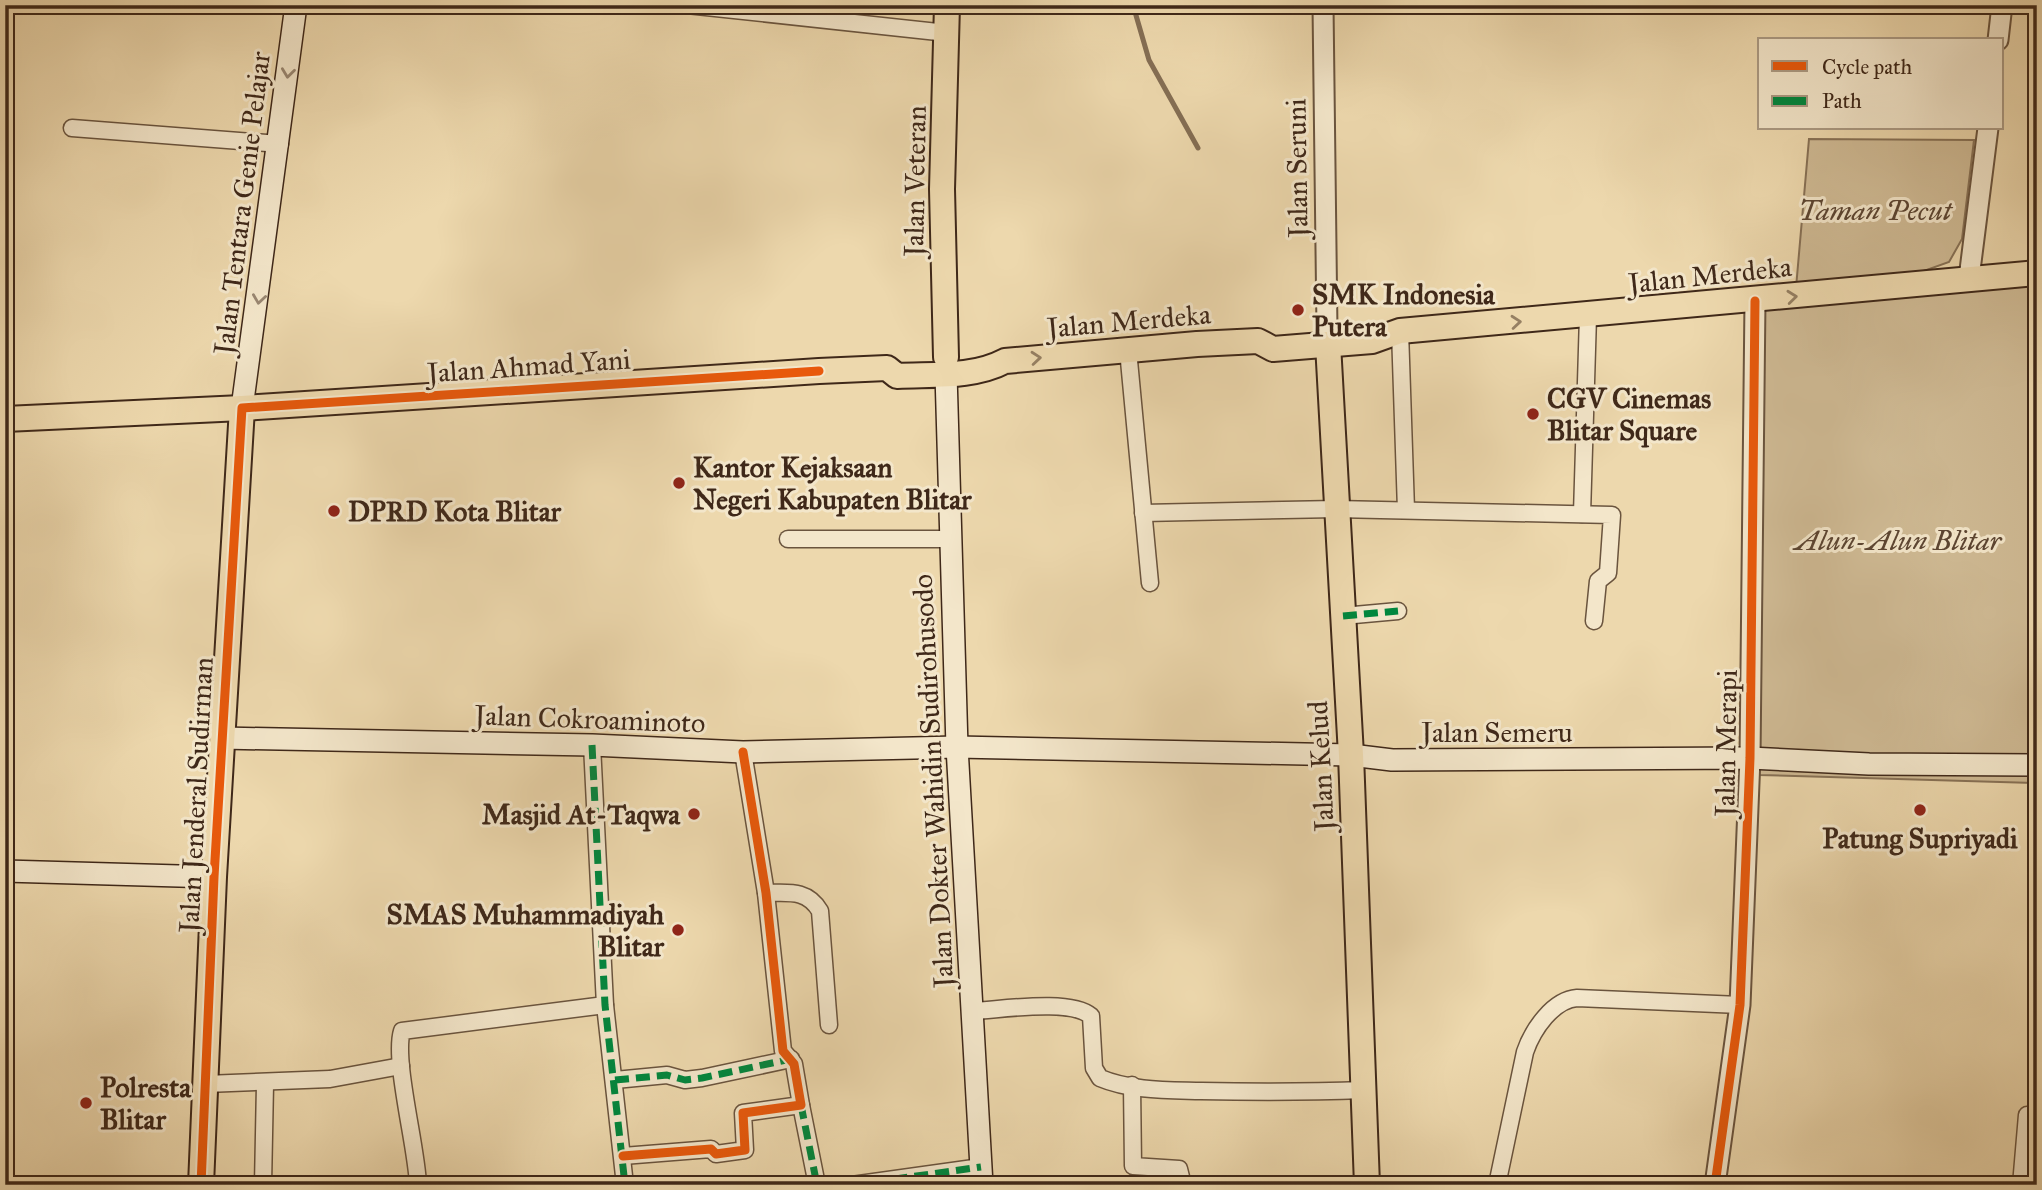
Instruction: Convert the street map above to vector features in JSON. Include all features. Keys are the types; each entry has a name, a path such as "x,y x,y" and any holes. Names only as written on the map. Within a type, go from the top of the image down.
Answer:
{"main road":[{"name":"Jalan Tentara Genie Pelajar","path":"243,408 280,144 296,5"},
{"name":"Jalan Veteran","path":"946,365 942,189 947,5"},
{"name":"Jalan Merdeka","path":"946,365 987,371 1005,360 1128,350 1258,341 1273,349 1327,337 1372,341 1394,332 2037,273"},
{"name":"Jalan Kelud","path":"1327,337 1352,755 1367,1185"},
{"name":"Jalan Ahmad Yani","path":"5,419 243,408 887,368 897,376 946,365"},
{"name":"Jalan Dokter Wahidin Sudirohusodo","path":"946,365 957,747 982,1176"},
{"name":"Jalan Jenderal Sudirman","path":"201,1185 221,738 243,408"},
{"name":"Jalan Cokroaminoto","path":"221,738 592,745 743,751 957,747"},
{"name":"Jalan Semeru","path":"957,747 1352,755 1392,761 1750,758 1894,764 2037,765"},
{"path":"5,871 214,877"}],"street":[{"path":"687,5 947,33"},
{"name":"Jalan Seruni","path":"1323,5 1327,337"},
{"path":"1998,38 2002,5"},
{"path":"72,128 280,144"},
{"path":"1969,278 1988,130"},
{"name":"Jalan Merapi","path":"1715,1185 1740,1005 1750,758 1755,300"},
{"path":"1582,514 1588,316"},
{"path":"1394,332 1406,510"},
{"path":"1128,350 1150,583"},
{"path":"1143,513 1336,509 1612,515 1608,573 1598,580 1594,621"},
{"path":"788,539 951,539"},
{"path":"1343,616 1398,611"},
{"path":"592,745 605,1005 625,1185"},
{"path":"743,751 766,893 783,1051 791,1059 817,1185"},
{"path":"766,893 800,893 814,901 820,911 829,1025"},
{"path":"1497,1185 1529,1040 1565,999 1740,1005"},
{"path":"418,1185 417,1158 401,1066 401,1031 407,1028 605,1005"},
{"path":"972,1011 1067,1006 1083,1010 1091,1016 1094,1068 1098,1076 1145,1089 1262,1094 1364,1090"},
{"path":"615,1080 667,1075 685,1080 702,1078 791,1059"},
{"path":"206,1084 265,1084 330,1079 401,1066"},
{"path":"263,1185 265,1084"},
{"path":"1132,1085 1133,1166 1179,1169 1183,1185"},
{"path":"623,1156 711,1149 716,1154 745,1150 743,1113 801,1105"},
{"path":"2021,1185 2027,1115"},
{"path":"852,1185 982,1176"}],"green space":[{"name":"Taman Pecut","path":"1809,139 1974,140 1962,239 1949,262 1907,277 1796,288"},
{"name":"Alun-Alun Blitar","path":"2037,280 2037,783 1759,775 1760,306"}],"waterway":[{"path":"1133,5 1149,60 1198,148"}],"marked path":[{"path":"1343,616 1398,611"},
{"path":"592,745 605,1005 625,1185"},
{"path":"615,1080 667,1075 685,1080 702,1078 791,1059"},
{"path":"801,1105 817,1185"},
{"path":"852,1185 981,1167"}],"cycle path":[{"path":"1715,1185 1740,1005 1750,758 1755,301"},
{"path":"201,1185 214,877 242,408 819,371"},
{"path":"623,1156 711,1149 716,1154 745,1150 743,1113 801,1105 794,1064 783,1051 766,893 743,752"}],"place":[{"name":"SMK Indonesia Putera","path":"1298,310"},
{"name":"CGV Cinemas Blitar Square","path":"1533,414"},
{"name":"Kantor Kejaksaan Negeri Kabupaten Blitar","path":"679,483"},
{"name":"DPRD Kota Blitar","path":"334,511"},
{"name":"Patung Supriyadi","path":"1920,810"},
{"name":"Masjid At-Taqwa","path":"694,814"},
{"name":"SMAS Muhammadiyah Blitar","path":"678,930"},
{"name":"Polresta Blitar","path":"86,1103"}]}
